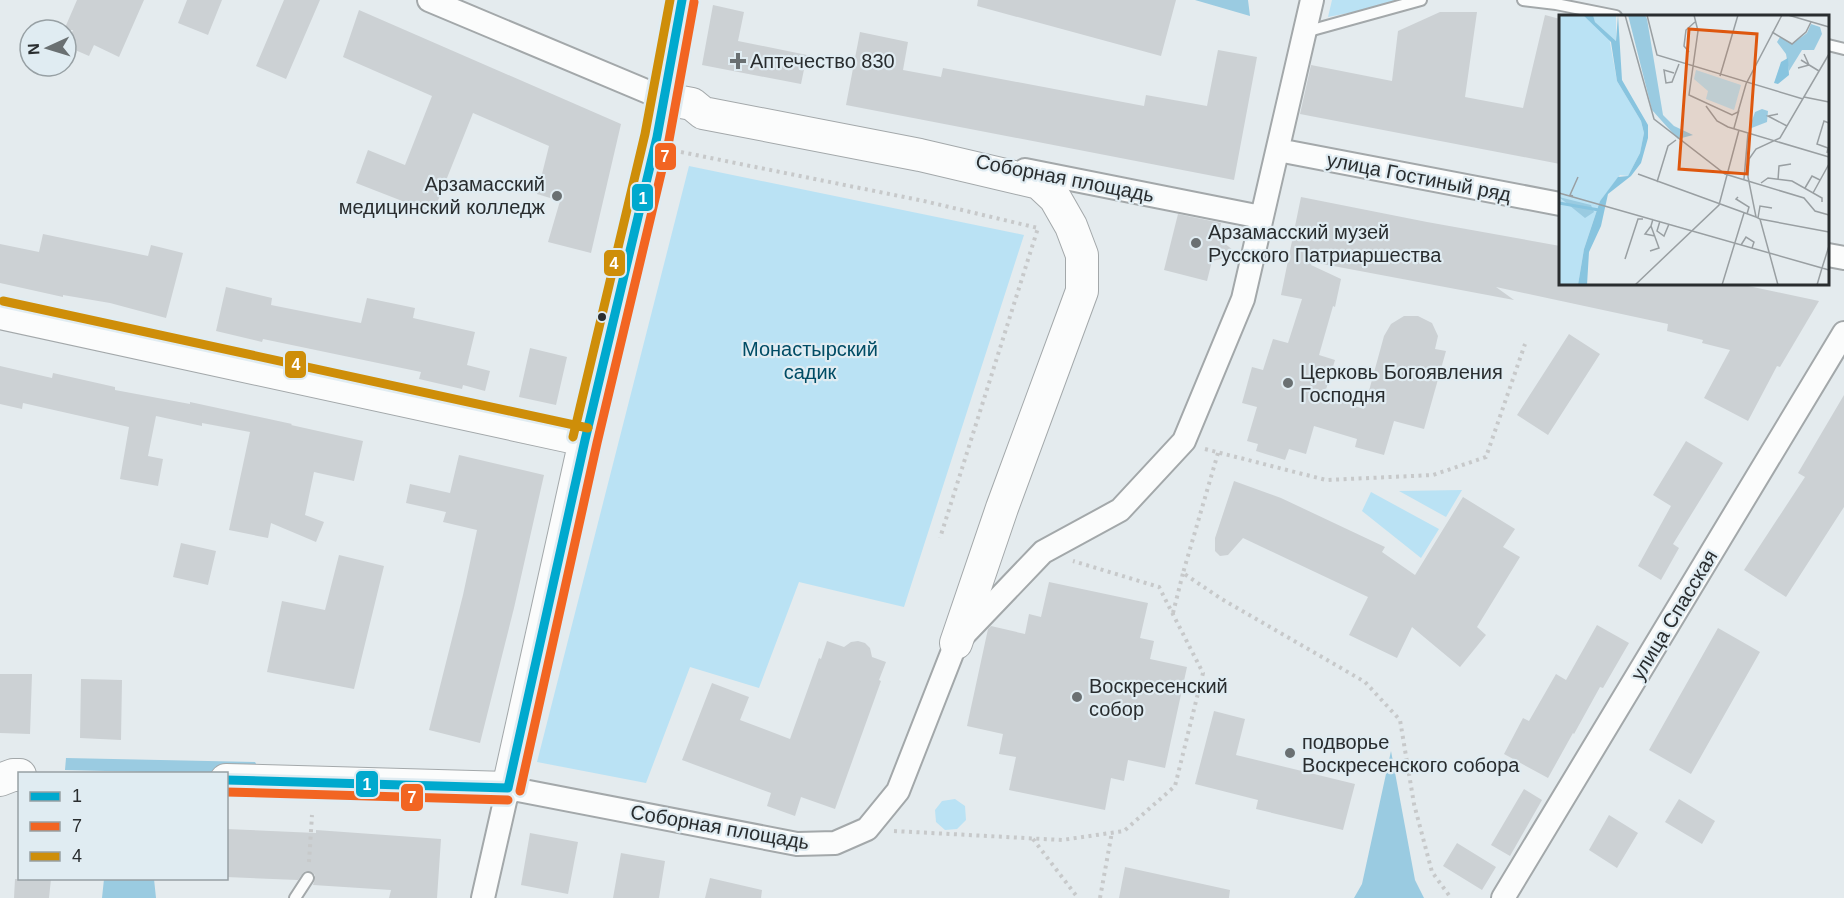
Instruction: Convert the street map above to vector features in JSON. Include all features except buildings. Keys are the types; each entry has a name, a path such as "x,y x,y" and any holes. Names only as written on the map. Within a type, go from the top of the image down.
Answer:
{"street":[{"path":"429,0 679,102"},
{"path":"483,898 585,440 679,102 682,0"},
{"name":"Соборная площадь","path":"956,643 1043,552 1120,510 1184,441 1243,299 1312,0"},
{"name":"Соборная площадь","path":"679,102 1261,216"},
{"name":"Соборная площадь","path":"508,788 797,844 835,843 867,829 898,791 956,643 1002,508 1082,291 1082,255 1071,226 1055,198 1039,183 920,155 703,112 679,102"},
{"name":"улица Гостиный ряд","path":"1278,150 1559,204"},
{"path":"1829,255 1844,258"},
{"path":"0,313 585,440"},
{"name":"улица Спасская","path":"1503,898 1844,333"},
{"path":"228,780 508,788"}],"lane":[{"path":"1305,32 1421,0"},
{"path":"1523,0 1611,15"},
{"path":"1829,45 1844,49"},
{"path":"295,898 308,878"}],"path":[{"path":"680,152 924,201 1038,228 940,538"},
{"path":"1184,441 1218,453 1326,480 1432,475 1486,457 1526,344"},
{"path":"1173,614 1218,453"},
{"path":"867,829 1062,840 1124,831 1175,786 1203,673 1159,587 1043,552"},
{"path":"1183,573 1220,598 1365,682 1400,720 1414,804 1432,872 1451,898"},
{"path":"308,878 312,814"},
{"path":"1100,898 1112,832"},
{"path":"1033,838 1078,898"}],"green space":[{"path":"1332,0 1415,0 1328,17"},
{"name":"Монастырский садик","path":"689,166 1024,235 904,607 799,582 759,688 690,667 646,783 537,762"},
{"path":"1462,490 1446,517 1399,491"},
{"path":"1371,492 1439,529 1421,558 1362,511"},
{"path":"955,799 965,806 966,820 957,829 945,830 936,822 935,810 942,801"}],"shaded area":[{"path":"1195,0 1248,0 1250,16"},
{"path":"1391,751 1415,880 1424,898 1354,898 1362,884"},
{"path":"66,758 255,762 263,776 228,774 228,772 65,770"},
{"path":"104,880 154,880 156,898 102,898"}],"transit line":[{"name":"4","path":"573,437 645,134 670,0"},
{"name":"1","path":"508,788 585,440 657,137 682,0"},
{"name":"7","path":"520,791 597,443 669,140 694,2"},
{"name":"4","path":"3,301 588,428"},
{"name":"1","path":"228,780 508,788"},
{"name":"7","path":"228,792 508,800"}],"place":[{"name":"Аптечество 830","path":"738,61"},
{"name":"Арзамасский медицинский колледж","path":"557,196"},
{"name":"Арзамасский музей Русского Патриаршества","path":"1196,243"},
{"name":"Церковь Богоявления Господня","path":"1288,383"},
{"name":"Воскресенский собор","path":"1077,697"},
{"name":"подворье Воскресенского собора","path":"1290,753"}]}
